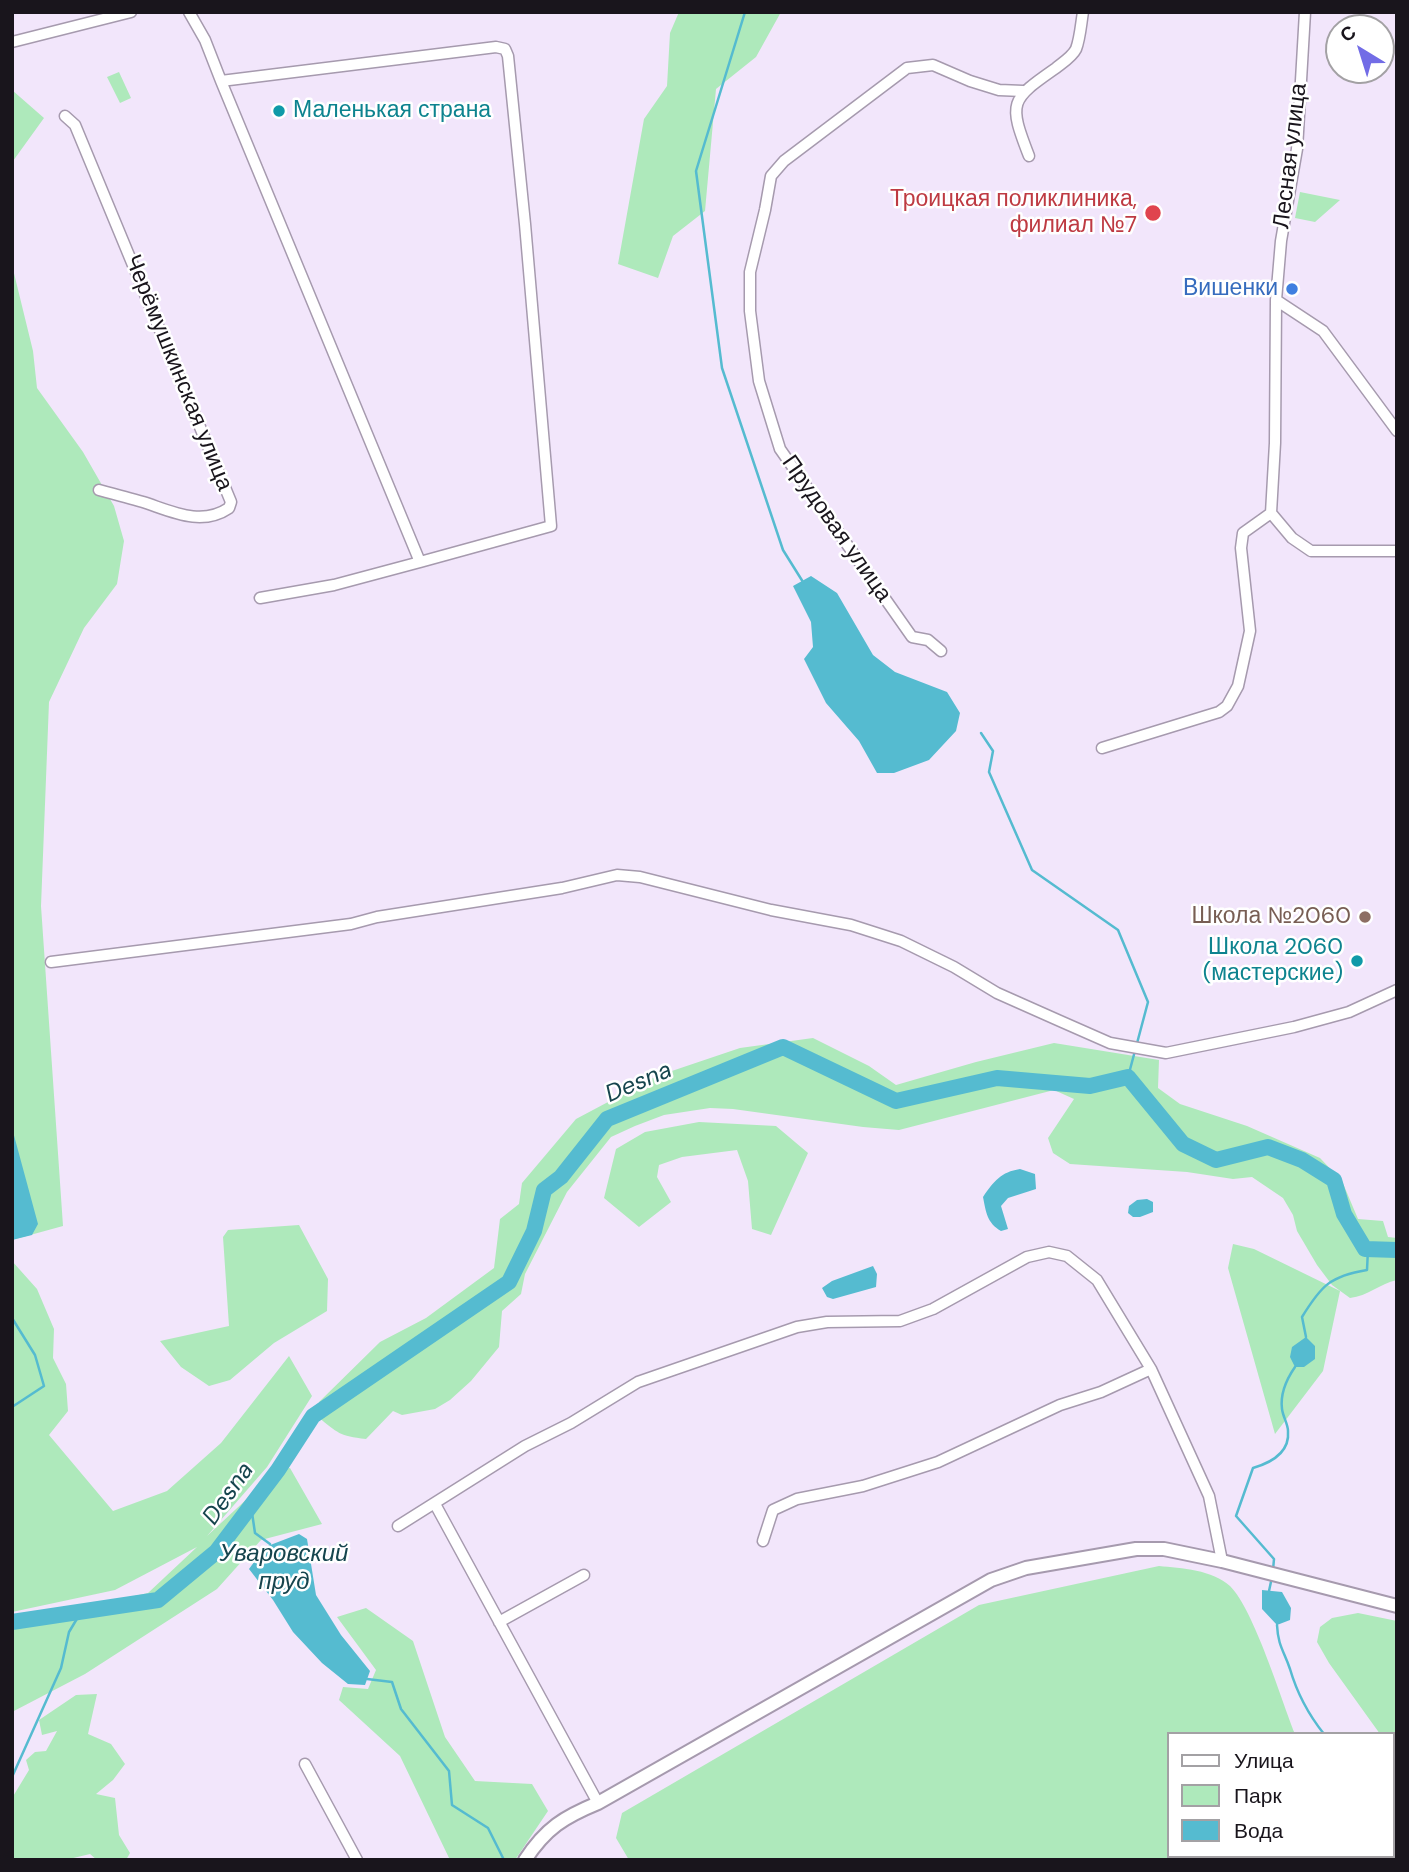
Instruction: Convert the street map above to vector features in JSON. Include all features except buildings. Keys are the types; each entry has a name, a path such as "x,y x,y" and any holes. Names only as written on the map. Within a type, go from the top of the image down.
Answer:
{"street":[{"path":"12,42 131,12"},
{"path":"190,12 205,40 420,562"},
{"path":"1030,156 1016,123 1017,103 1023,92 1075,51 1083,12"},
{"name":"Лесная улица","path":"1270,513 1275,443 1276,300 1280,241 1297,149 1305,12"},
{"path":"220,81 496,47 505,49 508,56 525,223 551,526 334,585 260,598"},
{"name":"Прудовая улица","path":"941,650 928,640 912,637 780,449 759,381 750,311 750,272 771,176 783,161 907,68 933,65 970,81 1023,92"},
{"name":"Черёмушкинская улица","path":"65,116 75,125 231,502 229,508 222,513 204,517 165,511 99,490"},
{"path":"1276,300 1323,331 1397,431"},
{"path":"1101,748 1219,712 1227,706 1238,686 1250,631 1241,548 1243,533 1270,513 1292,538 1311,551 1397,551"},
{"path":"51,962 351,924 377,917 562,888 617,875 640,877 771,910 851,925 901,941 954,967 997,993 1110,1043 1166,1053 1294,1027 1349,1012 1397,990"},
{"path":"398,1526 524,1446 571,1423 638,1382 797,1327 827,1322 900,1321 933,1309 1027,1258 1049,1252 1067,1256 1097,1280 1151,1369 1209,1496 1222,1561"},
{"path":"763,1541 773,1510 797,1499 863,1486 938,1462 1060,1405 1101,1392 1151,1369"},
{"path":"435,1504 598,1802"},
{"path":"525,1860 535,1844 552,1826 567,1816 598,1802 991,1580 1026,1567 1136,1549 1164,1549 1222,1561 1397,1606"},
{"path":"499,1622 584,1575"},
{"path":"305,1764 357,1860"}],"green space":[{"path":"679,12 781,12 756,57 716,89 705,211 673,236 658,278 618,264 644,119 667,86 670,33"},
{"path":"119,72 131,98 120,103 107,77"},
{"path":"12,90 44,118 13,161 12,172"},
{"path":"1300,192 1340,200 1315,222 1295,218"},
{"path":"12,265 33,351 37,388 83,452 114,506 124,541 117,584 84,628 49,702 41,906 63,1226 12,1240"},
{"path":"813,1038 869,1066 896,1085 1054,1043 1159,1060 1158,1088 1180,1104 1247,1126 1320,1158 1342,1181 1358,1219 1383,1221 1388,1237 1397,1238 1397,1280 1350,1298 1332,1285 1317,1265 1297,1231 1293,1215 1283,1198 1252,1177 1233,1179 1187,1172 1070,1164 1053,1153 1048,1138 1074,1099 1054,1090 899,1130 710,1108 664,1115 611,1137 567,1192 525,1274 521,1294 502,1311 499,1347 471,1381 450,1400 435,1409 402,1415 393,1411 366,1439 339,1433 318,1417 319,1402 380,1342 426,1318 494,1268 500,1219 519,1204 522,1183 576,1119 657,1076 740,1048"},
{"path":"699,1122 776,1126 808,1153 771,1235 752,1229 748,1181 737,1150 682,1157 659,1165 657,1177 671,1202 639,1227 604,1198 616,1149 645,1132"},
{"path":"299,1225 328,1279 327,1311 274,1343 230,1380 209,1386 181,1367 160,1341 229,1326 223,1237 228,1230"},
{"path":"1233,1244 1254,1249 1340,1291 1323,1371 1275,1434 1228,1268"},
{"path":"12,1261 37,1289 54,1329 53,1358 66,1384 68,1411 49,1435 113,1511 167,1491 221,1443 289,1356 312,1396 267,1467 207,1536 278,1470 290,1468 322,1524 261,1540 217,1589 85,1674 12,1712 12,1623 148,1593 197,1547 115,1590 12,1612"},
{"path":"1159,1566 1215,1576 1230,1586 1248,1614 1294,1732 1168,1732 1168,1858 1395,1856 1397,1860 629,1860 616,1838 622,1813 979,1605"},
{"path":"366,1608 413,1641 445,1737 475,1781 532,1784 548,1811 515,1860 450,1860 400,1756 339,1700 343,1687 368,1689 376,1670 337,1617"},
{"path":"1358,1613 1397,1621 1397,1758 1395,1732 1379,1732 1317,1642 1320,1627 1332,1618"},
{"path":"97,1694 88,1734 111,1744 125,1764 113,1780 96,1794 115,1798 119,1835 130,1853 126,1860 97,1860 90,1854 65,1860 12,1860 12,1798 29,1770 26,1760 35,1752 46,1751 57,1731 42,1735 39,1720 76,1695"}],"water":[{"path":"811,576 837,593 873,655 895,672 947,692 960,713 956,731 929,760 894,773 877,773 859,741 826,703 804,659 813,647 811,622 793,586"},
{"path":"12,1128 38,1224 32,1235 12,1240"},
{"path":"1020,1169 1035,1174 1036,1189 1008,1198 1001,1206 1008,1229 1001,1231 990,1221 983,1197 998,1178"},
{"path":"1147,1199 1153,1202 1153,1212 1140,1217 1133,1217 1128,1213 1129,1206 1137,1200"},
{"path":"873,1266 877,1274 876,1287 833,1299 827,1297 822,1288 832,1281"},
{"path":"1306,1337 1315,1346 1315,1359 1304,1367 1295,1367 1290,1357 1292,1347"},
{"name":"Уваровский пруд","path":"299,1534 307,1539 316,1595 341,1635 370,1671 365,1685 348,1684 322,1663 293,1632 249,1569 265,1547"},
{"path":"1262,1590 1282,1592 1291,1608 1290,1620 1277,1625 1262,1609"}],"waterway":[{"path":"745,12 696,171 722,368 783,550 803,582"},
{"path":"981,733 993,751 989,772 1032,870 1118,930 1148,1002 1128,1077"},
{"name":"Desna","path":"12,1622 158,1600 216,1552 278,1470 313,1416 509,1282 534,1231 544,1190 561,1177 607,1119 783,1047 896,1101 997,1078 1090,1086 1128,1077 1183,1144 1216,1160 1268,1147 1302,1160 1334,1180 1344,1214 1365,1249 1397,1250"},
{"path":"1306,1337 1302,1317 1315,1297 1335,1279 1367,1270 1368,1249"},
{"path":"12,1318 35,1355 44,1386 12,1407"},
{"path":"1273,1570 1274,1559 1236,1516 1253,1468 1278,1456 1286,1445 1288,1431 1282,1398 1286,1382 1295,1367"},
{"path":"251,1506 255,1533 270,1544"},
{"path":"1269,1591 1272,1577"},
{"path":"12,1777 61,1668 69,1632 81,1612"},
{"path":"1277,1625 1280,1643 1300,1695 1323,1732"},
{"path":"367,1679 392,1682 401,1709 449,1771 452,1805 488,1828 504,1860"}],"place":[{"name":"Маленькая страна","path":"279,111"},
{"name":"Троицкая поликлиника, филиал №7","path":"1153,213"},
{"name":"Вишенки","path":"1292,289"},
{"name":"Школа №2060","path":"1365,917"},
{"name":"Школа 2060 (мастерские)","path":"1357,961"}]}
